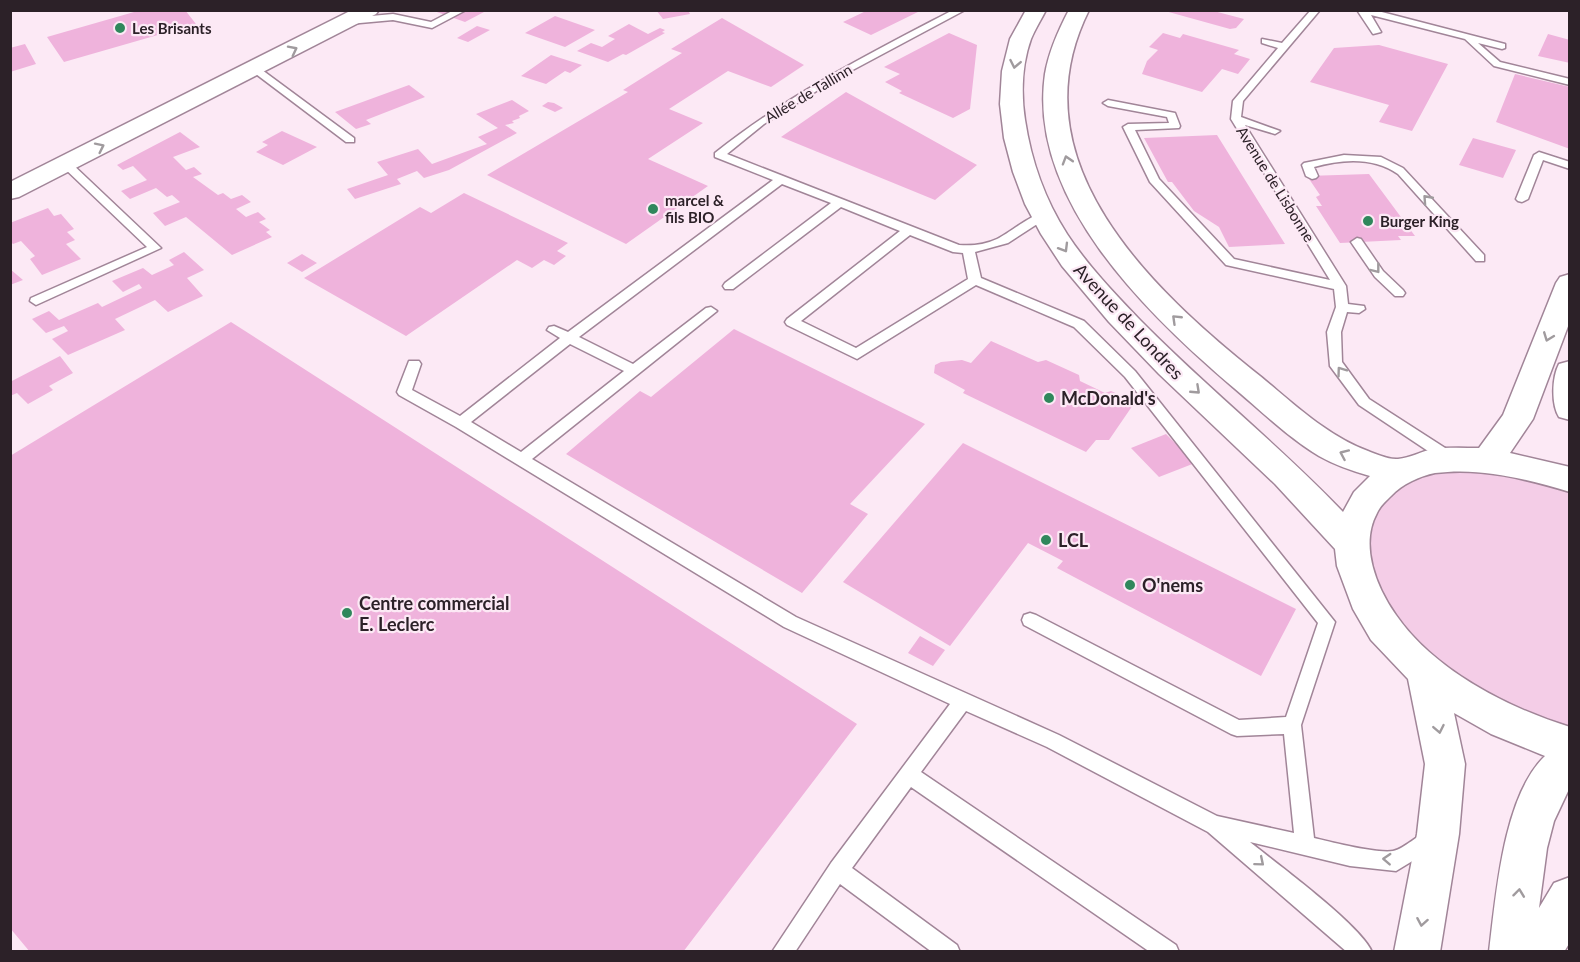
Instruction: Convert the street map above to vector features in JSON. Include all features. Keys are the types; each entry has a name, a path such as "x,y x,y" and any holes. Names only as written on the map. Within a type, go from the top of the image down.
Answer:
{"main road":[{"path":"82,132 328,10"},
{"path":"10,192 369,10"},
{"name":"Avenue de Londres","path":"1036,10 1016,57 1010,93 1013,129 1025,170 1044,215 1070,258 1117,314 1289,477 1352,544"},
{"name":"Avenue de Londres","path":"1078,10 1067,29 1058,57 1053,82 1056,117 1074,185 1099,228 1134,274 1170,314 1250,385 1329,447 1359,460 1399,472"},
{"path":"1488,460 1517,418 1569,283"},
{"path":"1569,480 1535,468 1488,460 1451,459 1424,464 1399,472 1374,490 1358,514 1352,544 1355,567 1364,593 1380,620 1400,646 1426,672 1461,698 1499,720 1540,738 1569,746"},
{"path":"1417,951 1438,834 1445,764 1426,672"},
{"path":"1512,951 1524,861 1536,804 1560,766 1569,759"},
{"path":"1538,951 1569,899"}],"lane":[{"path":"349,21 393,18 432,25 462,10"},
{"name":"Allée de Tallinn","path":"780,180 719,155 760,122 830,78 961,10"},
{"name":"Avenue de Lisbonne","path":"1316,10 1238,101 1236,119 1340,286 1342,307"},
{"path":"1363,11 1376,32"},
{"path":"1363,11 1502,46"},
{"path":"1467,38 1497,64 1569,82"},
{"path":"1265,41 1285,47"},
{"path":"255,69 350,140"},
{"path":"1108,103 1171,115 1175,126 1128,127 1154,180 1230,262 1340,286"},
{"path":"1236,119 1275,131"},
{"path":"1522,199 1539,155 1569,166"},
{"path":"1312,176 1308,165 1318,161 1378,159 1390,163 1402,172 1480,258"},
{"path":"36,301 155,248 66,164"},
{"path":"461,423 570,337 780,180 947,245 968,250 992,247 1044,215"},
{"path":"729,286 839,203"},
{"path":"908,230 792,322 857,354 975,280"},
{"path":"1357,242 1379,274 1399,293"},
{"path":"968,250 975,280"},
{"path":"975,280 1079,324 1130,374 1327,622 1292,725 1305,845"},
{"path":"1359,309 1342,307 1334,332 1335,363 1364,402 1451,459"},
{"path":"522,459 711,311"},
{"path":"554,330 634,370"},
{"path":"414,364 404,392 522,459 790,622 1053,741 1215,825 1362,951"},
{"path":"1030,620 1237,728 1292,725"},
{"path":"782,951 838,870 963,701"},
{"path":"908,774 1169,951"},
{"path":"1215,825 1350,856 1396,861 1438,834"},
{"path":"838,870 950,951"}],"shaded area":[{"path":"1423,464 1569,480 1569,746 1540,738 1380,620 1358,514"}],"building":[{"name":"Les Brisants","path":"141,10 185,10 196,24 64,62 47,37"},
{"path":"480,10 484,12 465,22 434,11"},
{"path":"656,10 688,10 690,14 663,19"},
{"path":"868,10 922,10 871,35 843,22"},
{"path":"1210,10 1244,19 1236,28 1230,29 1165,11"},
{"path":"555,16 595,30 565,47 525,33"},
{"path":"722,18 804,65 771,87 728,71 669,109 703,123 648,159 708,186 626,244 487,175 628,92 623,90 682,53 671,49"},
{"path":"629,24 648,34 660,28 665,30 662,32 665,33 626,55 623,54 608,62 577,51 591,43 602,47 615,39 608,36"},
{"path":"477,26 490,30 468,42 457,38"},
{"path":"949,33 977,45 970,109 953,118 899,93 902,91 885,82 900,74 884,67"},
{"path":"1163,33 1180,38 1183,34 1239,50 1234,54 1250,59 1238,74 1222,69 1202,92 1142,74 1147,61 1158,50 1149,47"},
{"path":"1548,34 1570,40 1570,63 1538,56"},
{"path":"25,44 36,64 10,72 10,48"},
{"path":"1379,45 1448,64 1412,131 1379,122 1389,105 1310,82 1334,48"},
{"path":"551,55 582,65 570,73 565,71 546,84 521,76"},
{"path":"1515,74 1570,87 1570,149 1496,122"},
{"path":"409,85 425,97 366,120 371,124 356,129 335,112"},
{"path":"846,92 977,165 935,200 781,137"},
{"path":"512,100 529,111 512,121 514,123 505,125 517,133 449,170 424,178 417,171 397,179 401,184 355,199 347,189 388,175 377,162 418,149 432,164 487,144 478,137 498,128 476,114"},
{"path":"548,102 563,108 555,112 542,106"},
{"path":"282,131 317,147 283,165 256,152 268,145 262,142"},
{"path":"180,132 200,147 173,157 186,170 194,167 202,174 193,177 218,195 223,193 231,199 242,195 251,202 236,209 246,217 258,212 266,219 259,222 270,230 266,232 272,237 232,255 186,217 165,226 153,213 180,202 172,195 167,197 156,188 130,199 121,191 147,180 133,166 123,170 117,165"},
{"path":"1217,135 1285,244 1229,247 1219,227 1194,211 1172,182 1168,182 1144,138"},
{"path":"1473,138 1516,150 1503,178 1459,165"},
{"name":"Burger King","path":"1369,174 1415,236 1398,236 1401,240 1340,243 1316,206 1322,206 1316,197 1320,195 1307,176"},
{"path":"464,193 568,243 557,251 566,256 554,265 544,260 532,268 517,260 406,336 304,278 420,207 431,213"},
{"path":"48,208 54,216 61,214 74,229 67,232 75,240 66,244 81,259 42,275 30,259 35,256 21,241 13,244 10,241 10,223"},
{"path":"184,252 204,270 187,278 203,296 168,312 155,300 115,319 125,330 68,355 52,339 68,331 64,326 46,333 32,319 49,311 59,320 98,303 102,307 142,288 139,284 123,292 112,281 143,268 152,275 174,265 169,260"},
{"path":"302,254 317,263 302,272 287,263"},
{"path":"10,269 23,280 10,285"},
{"name":"Centre commercial E. Leclerc","path":"231,322 857,724 683,952 30,952 10,928 10,456"},
{"path":"734,329 925,424 850,504 868,514 802,593 566,454 640,391 651,397"},
{"name":"McDonald's","path":"991,341 1038,362 1046,360 1079,375 1080,381 1105,393 1111,391 1135,402 1109,440 1096,440 1086,452 963,393 965,390 934,373 935,365 941,362 962,360 971,363"},
{"path":"60,356 73,373 49,386 53,390 28,404 17,393 10,396 10,382"},
{"name":"McDonald's","path":"1166,434 1195,463 1159,477 1131,448"},
{"path":"963,443 1296,609 1261,676 1057,568 1063,561 1028,543 950,646 843,582"},
{"path":"920,636 945,650 933,666 908,653"}],"place":[{"name":"Les Brisants","path":"120,28"},
{"name":"marcel & fils BIO","path":"653,209"},
{"name":"Burger King","path":"1368,221"},
{"name":"McDonald's","path":"1049,398"},
{"name":"LCL","path":"1046,540"},
{"name":"O'nems","path":"1130,585"},
{"name":"Centre commercial E. Leclerc","path":"347,613"}]}
